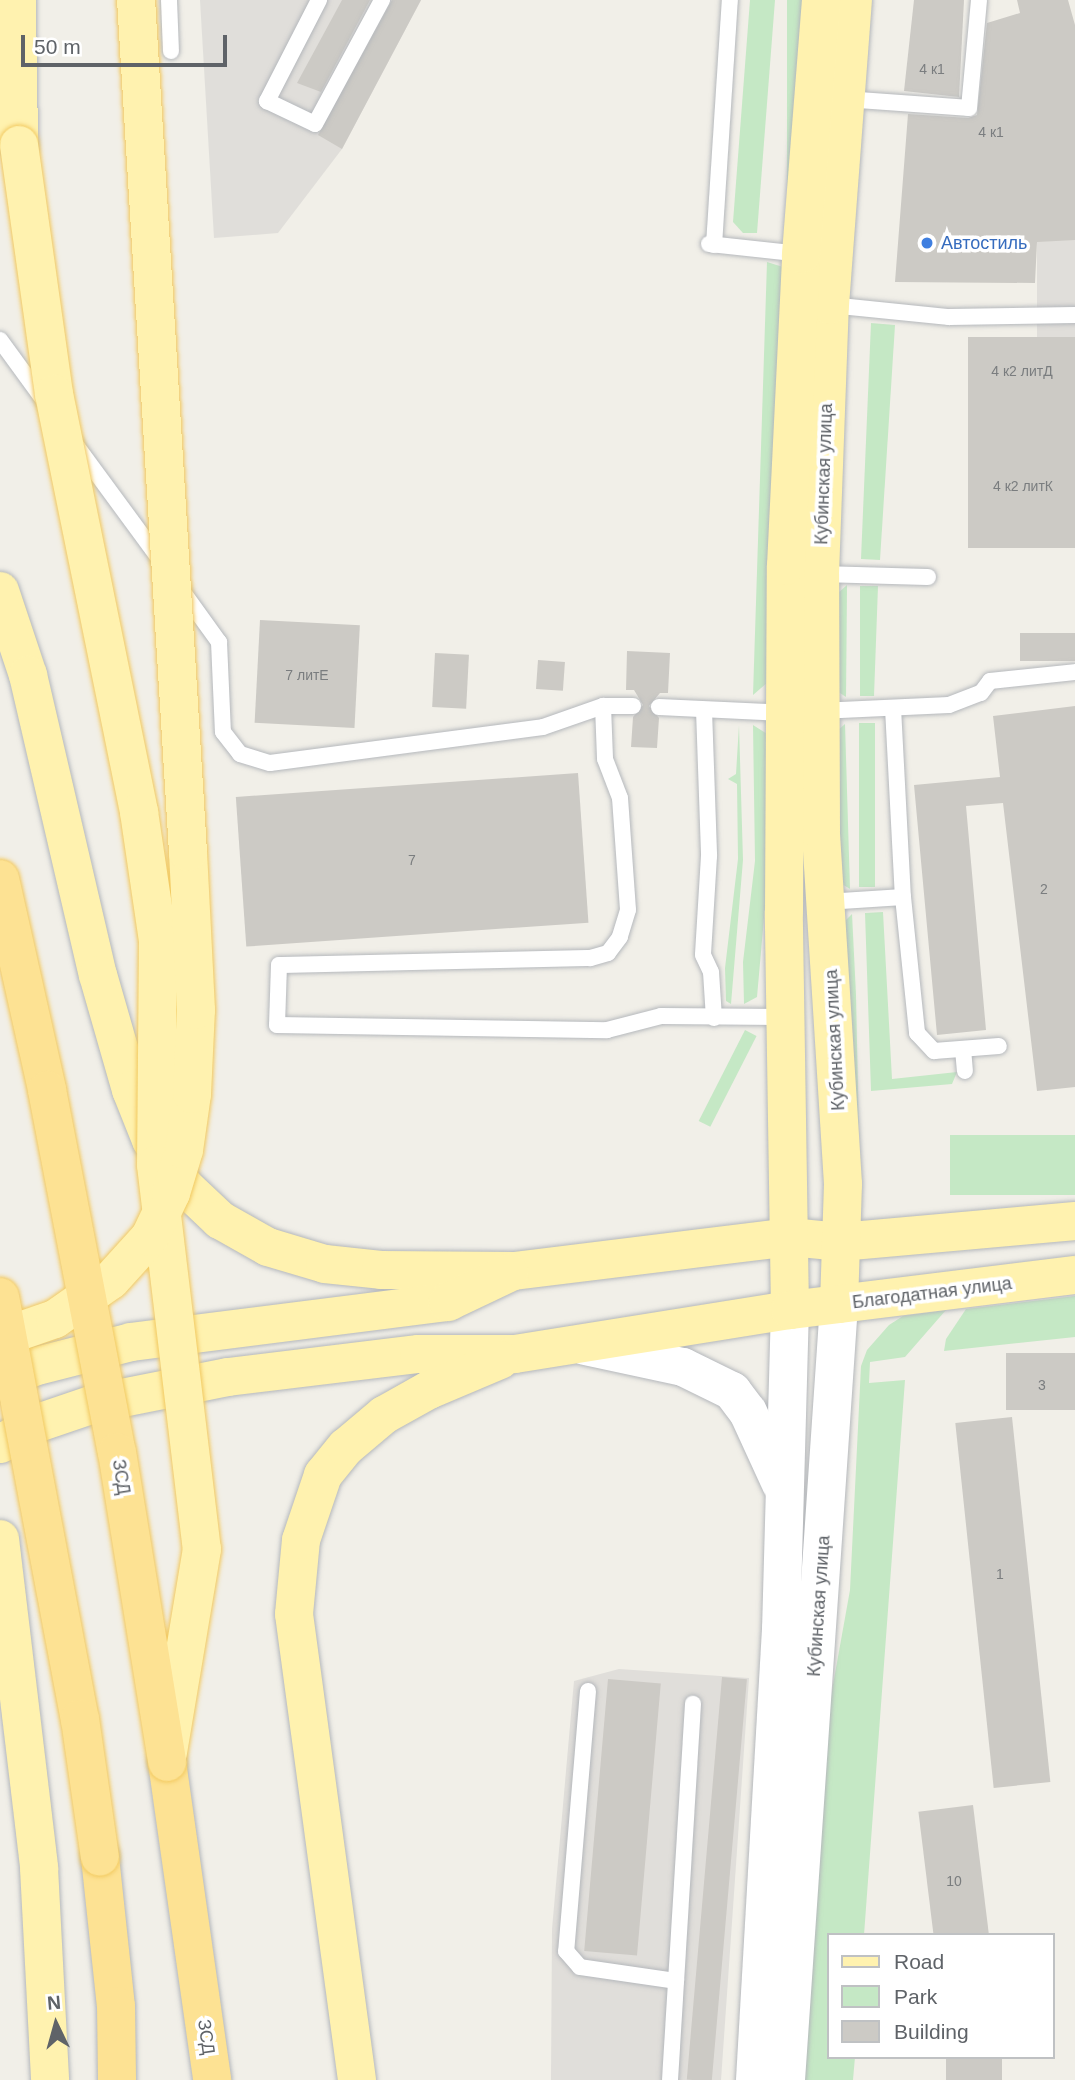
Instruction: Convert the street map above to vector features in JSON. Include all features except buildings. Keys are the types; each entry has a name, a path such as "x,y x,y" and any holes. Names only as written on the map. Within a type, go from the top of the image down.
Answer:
{"highway":[{"name":"ЗСД","path":"0,879 47,1090 112,1425 167,1762 212,2080"},
{"path":"0,1297 80,1719 100,1857 116,2006 117,2080"}],"main road":[{"path":"17,0 19,145 54,394 139,812 159,940 156,1165 202,1549 167,1762"},
{"path":"0,1338 55,1319 111,1280 150,1237 171,1193 184,1150 192,1094 195,1010 188,852 136,0"},
{"name":"Кубинская улица","path":"786,2080 839,1304 842,1184 826,902 786,566 802,254 821,0"},
{"name":"Кубинская улица","path":"755,2080 785,1493 790,1237 785,1017 803,712 820,574 830,305 853,0"},
{"path":"0,591 28,675 98,975 131,1090 152,1140 184,1186 220,1220 268,1247 325,1264 381,1270 514,1271 790,1237 840,1242 1075,1221"},
{"path":"0,1382 33,1367 131,1342 448,1302 514,1271"},
{"name":"Благодатная улица","path":"515,1354 585,1346 839,1304 1075,1275"},
{"path":"585,1346 683,1367 733,1391 748,1412 785,1493"},
{"path":"0,1444 38,1423 162,1388 419,1354 515,1354"},
{"path":"358,2080 294,1614 301,1540 323,1475 346,1447 384,1415 429,1390 515,1354"},
{"path":"0,1539 39,1868 50,2080"}],"lane":[{"path":"169,0 172,51"},
{"path":"319,0 267,101 315,124 382,0"},
{"path":"730,0 712,245 802,254"},
{"path":"846,99 969,108 979,0"},
{"path":"830,305 949,317 1075,315"},
{"path":"0,340 219,642 223,732 240,754 270,763 543,727 603,706 633,706"},
{"path":"820,574 928,578"},
{"path":"659,707 803,712 949,705 981,693 990,681 1075,672"},
{"path":"603,706 606,759 620,798 628,911 620,937 608,953 590,958 279,965 277,1025 607,1030 661,1016 785,1017"},
{"path":"893,708 903,897 917,1033 934,1051 999,1046"},
{"path":"704,710 709,856 703,955 711,972 714,1018"},
{"path":"826,902 903,897"},
{"path":"963,1049 965,1071"},
{"path":"589,1691 566,1951 580,1967 676,1981"},
{"path":"670,2080 692,1704"}],"shaded area":[{"path":"200,0 421,0 342,149 278,233 214,238"},
{"path":"1037,240 1075,240 1075,337 1037,337"},
{"path":"619,1669 749,1678 721,2080 551,2080 552,1929 574,1681"}],"green space":[{"path":"750,0 775,0 757,233 743,233 733,222"},
{"path":"787,0 803,0 803,236 787,236"},
{"path":"767,262 783,267 767,683 753,695"},
{"path":"871,323 895,325 880,560 861,559"},
{"path":"847,585 846,697 837,691 837,594"},
{"path":"860,586 878,586 874,696 860,696"},
{"path":"859,723 875,723 875,887 859,887"},
{"path":"845,724 850,889 842,884 839,841 837,731"},
{"path":"739,725 743,860 731,1004 726,1001 725,968 738,859 737,784 728,779 736,774"},
{"path":"753,725 769,735 769,861 757,997 744,1004 743,962 755,861"},
{"path":"883,912 892,1079 957,1072 952,1084 871,1091 865,913"},
{"path":"852,914 856,995 859,1137 845,921"},
{"path":"745,1030 757,1036 710,1127 699,1121"},
{"path":"950,1135 1075,1135 1075,1195 950,1195"},
{"path":"1075,1296 1075,1337 944,1351 946,1339 966,1309"},
{"path":"946,1310 905,1357 870,1362 869,1383 905,1380 864,1933 827,1933 827,2059 855,2059 853,2080 804,2080 827,1718 850,1590 861,1366 867,1350 889,1325 903,1316"}],"place":[{"name":"Автостиль","path":"927,243"}]}
